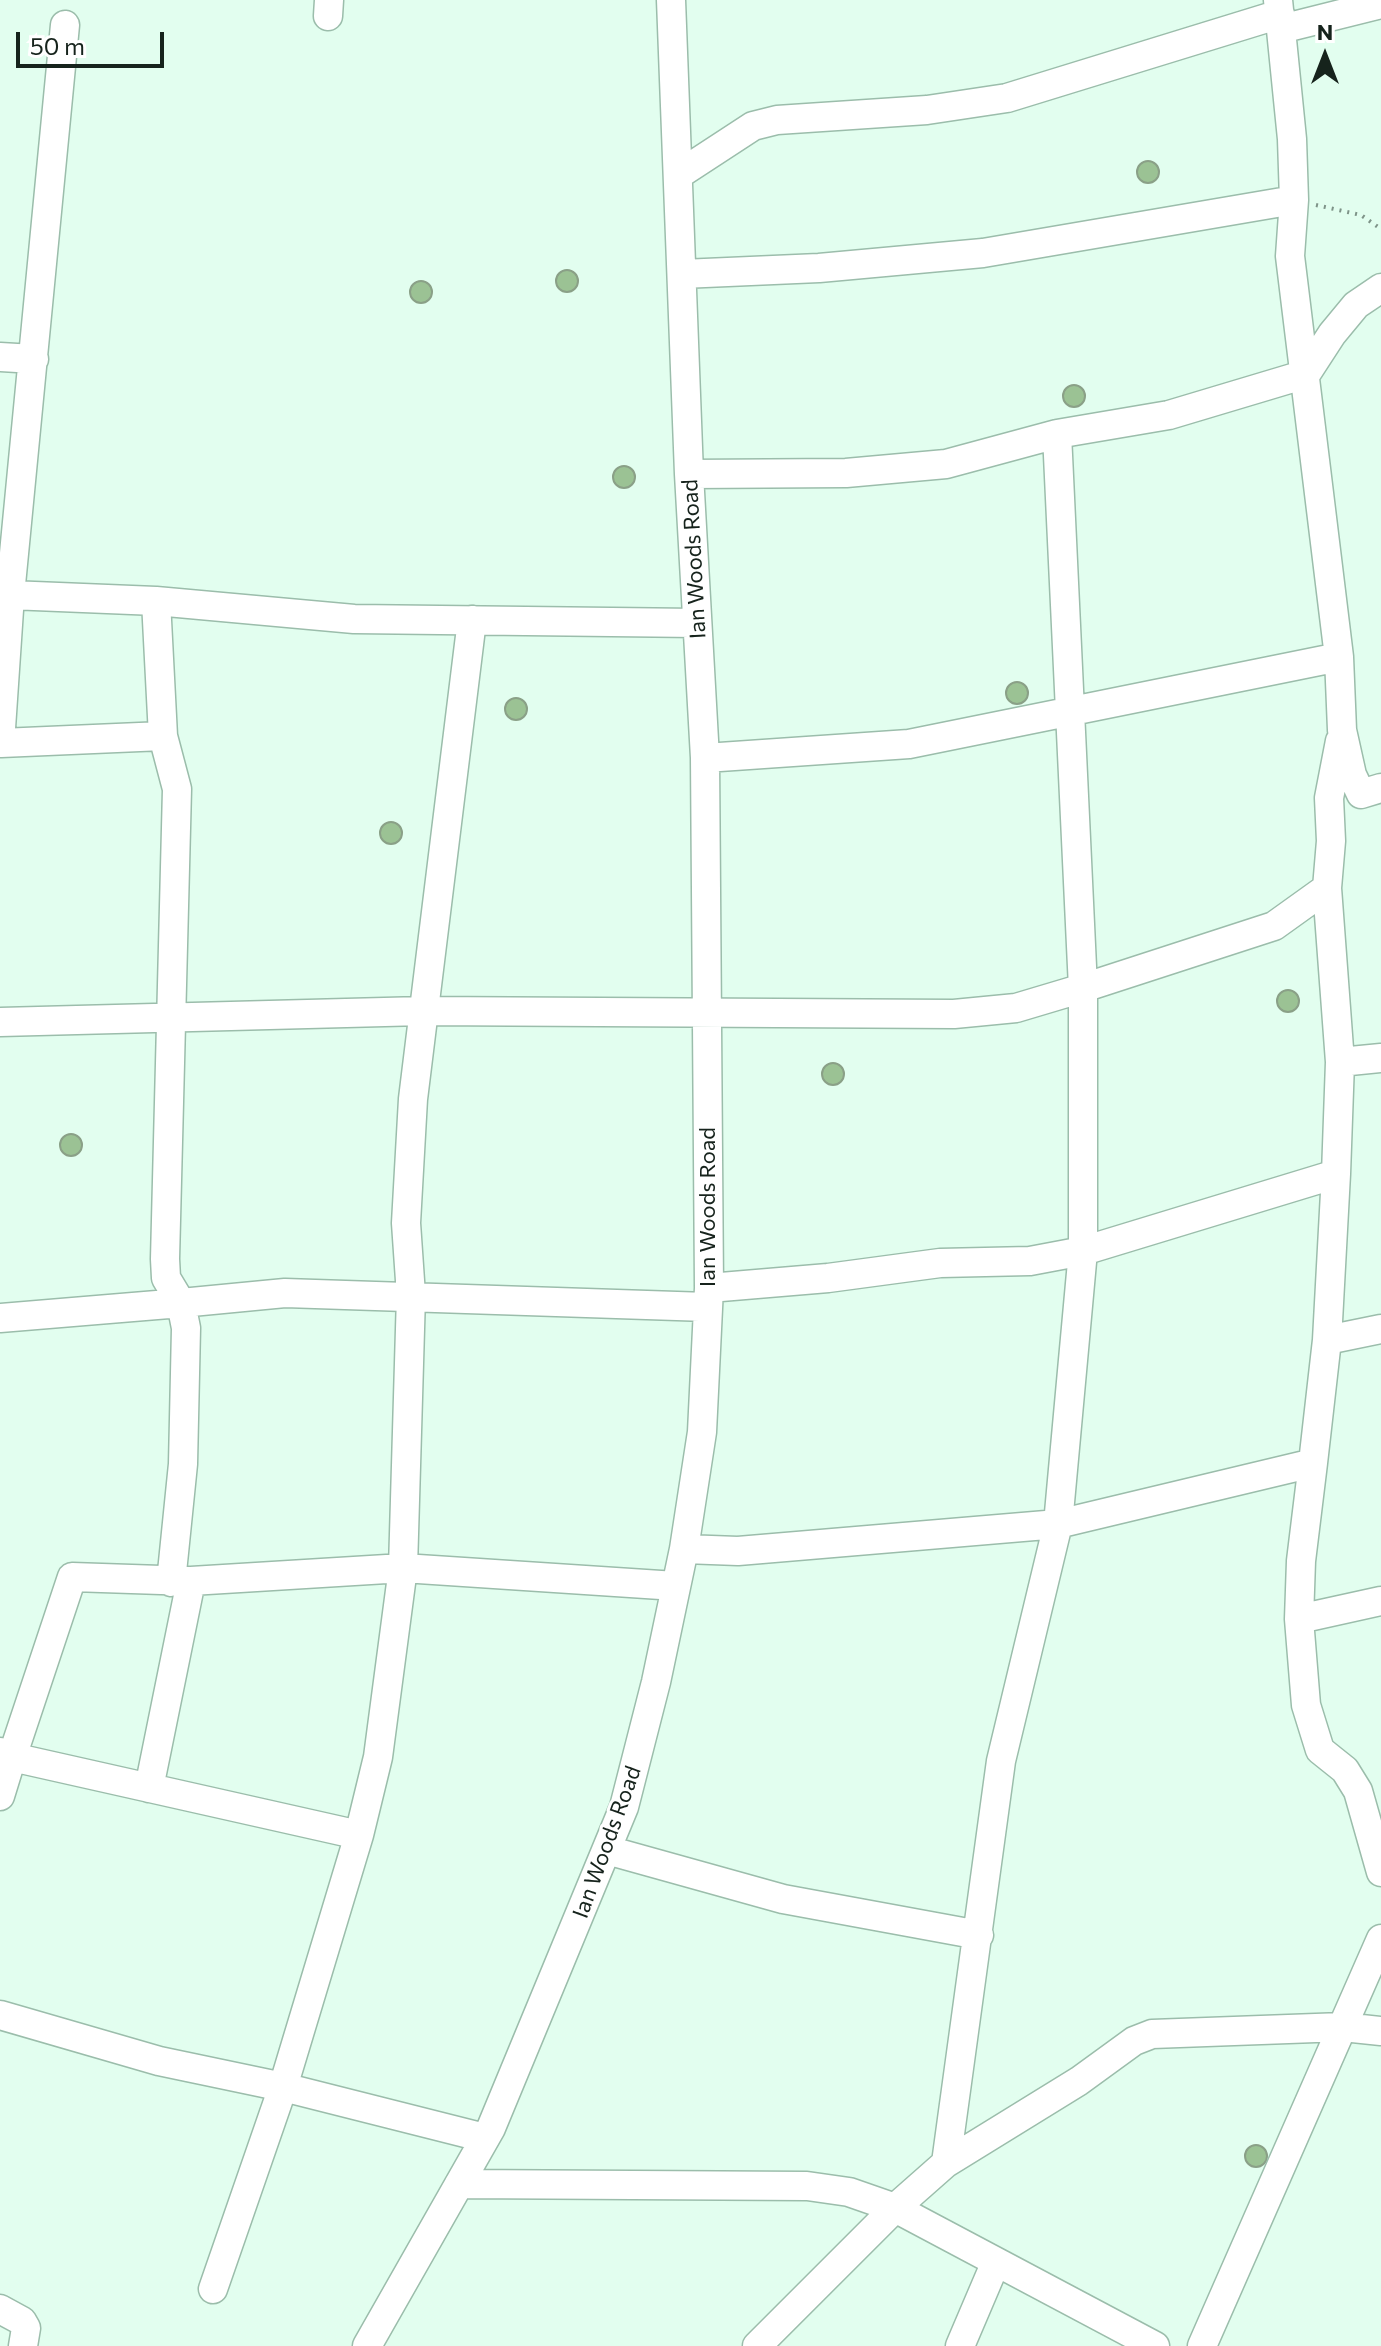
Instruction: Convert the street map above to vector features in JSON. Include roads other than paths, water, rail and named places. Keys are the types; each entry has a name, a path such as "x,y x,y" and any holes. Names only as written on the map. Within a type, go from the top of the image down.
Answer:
{"street":[{"name":"Ian Woods Road","path":"367,2346 485,2138 624,1807 656,1682 684,1549 702,1432 708,1298 705,758 689,474 671,0"},
{"path":"678,175 753,126 777,120 927,110 1007,98 1280,14 1381,4"},
{"path":"1280,14 1294,200 1290,256 1339,657 1342,730 1352,775 1371,791 1331,841"},
{"path":"65,25 5,627 0,743 163,736"},
{"path":"682,274 819,268 983,253 1294,200"},
{"path":"689,474 846,473 946,464 1057,434 1169,415 1306,374 1332,334 1356,305 1381,288"},
{"path":"0,357 34,359"},
{"path":"946,2163 1001,1761 1058,1524 1083,1251 1083,988 1073,713 1057,434"},
{"path":"10,595 156,601 354,619 697,623"},
{"path":"149,1788 181,1581 186,1328 181,1303 166,1278 165,1259 174,1018 173,826 177,789 163,736 156,601"},
{"path":"213,2289 283,2087 359,1835 378,1757 403,1568 411,1295 406,1223 407,1168 423,1011 472,620"},
{"path":"705,758 909,744 1339,657"},
{"path":"1342,730 1329,798 1331,841 1327,888 1340,1062 1336,1174 1327,1340 1301,1561 1299,1619 1306,1705 1320,1750 1345,1770 1358,1791 1381,1872"},
{"path":"0,1022 423,1011 954,1014 1016,1008 1274,926 1327,888"},
{"path":"1340,1062 1381,1058"},
{"path":"0,1318 285,1293 708,1298 940,1263 1030,1261 1083,1251 1336,1174"},
{"path":"1327,1340 1381,1329"},
{"path":"684,1549 738,1551 1058,1524 1313,1463"},
{"path":"0,1796 6,1754 72,1577 181,1581 403,1568 676,1586"},
{"path":"1299,1619 1381,1601"},
{"path":"6,1754 359,1835"},
{"path":"607,1850 783,1899 979,1935"},
{"path":"1202,2346 1381,1939"},
{"path":"0,2015 159,2061 283,2087 485,2138"},
{"path":"757,2346 895,2208 946,2163 1088,2075 1134,2041 1152,2034 1343,2027 1381,2031"},
{"path":"459,2184 807,2186 849,2192 895,2208 995,2264 1155,2346"},
{"path":"960,2346 995,2264"},
{"path":"0,2309 22,2321 26,2328 23,2346"}]}
